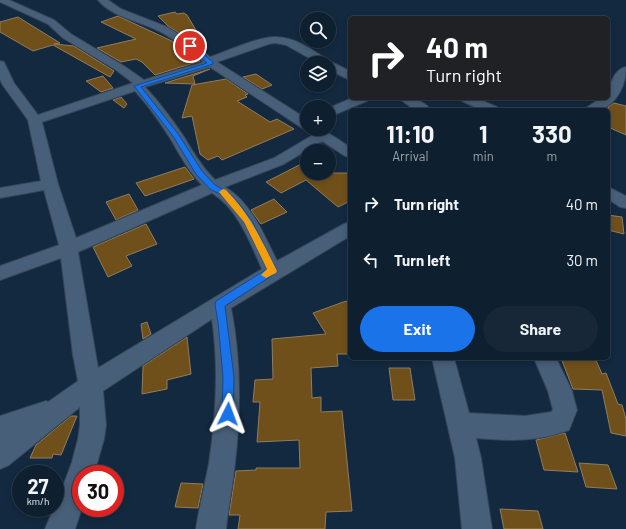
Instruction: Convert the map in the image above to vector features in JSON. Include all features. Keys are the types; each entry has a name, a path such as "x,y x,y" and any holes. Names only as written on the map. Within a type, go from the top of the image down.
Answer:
{"street":[{"path":"2,0 51,22 67,36 120,68 140,85 176,136 199,173 212,187 226,195 248,221 273,271"},
{"path":"102,0 118,11 163,29 190,46 210,62 300,120"},
{"path":"35,120 210,62 267,40 283,40 314,56"},
{"path":"0,64 8,84 35,120 50,184 70,248 84,355 91,386 93,425 91,438 85,462 60,529"},
{"path":"336,69 348,75"},
{"path":"610,93 626,70"},
{"path":"336,110 358,100"},
{"path":"407,100 421,108"},
{"path":"470,100 488,108"},
{"path":"592,108 602,100"},
{"path":"0,273 70,248 212,187 284,159 303,136"},
{"path":"324,136 348,152"},
{"path":"0,193 50,184"},
{"path":"610,193 626,203"},
{"path":"0,456 56,410 120,366 273,271 348,229"},
{"path":"211,529 222,464 229,395 229,377 220,304"},
{"path":"444,360 468,458 477,529"},
{"path":"460,425 533,427 552,425 560,422 564,410 560,391 545,360"},
{"path":"0,428 56,410"}],"building":[{"path":"175,12 177,14 184,13 187,15 200,37 190,40 168,26 158,16"},
{"path":"118,16 174,42 193,56 195,61 200,61 155,75 142,62 136,59 121,62 97,48 136,39 101,22"},
{"path":"18,17 60,43 54,44 74,46 114,71 110,77 53,45 33,51 0,32 0,22"},
{"path":"210,69 193,76 195,84 165,83"},
{"path":"256,74 272,85 262,89 243,77"},
{"path":"103,76 113,88 101,92 86,81"},
{"path":"226,79 248,94 245,95 247,97 237,101 270,122 277,119 294,129 222,160 218,156 208,160 200,154 192,116 182,118 192,85"},
{"path":"121,97 127,104 124,108 113,100"},
{"path":"614,103 626,106 626,135 610,128 610,108 608,107"},
{"path":"300,165 300,180 306,180 281,193 266,182"},
{"path":"185,167 194,179 145,196 136,183"},
{"path":"336,173 348,173 348,202 338,207 306,180 336,180"},
{"path":"129,194 138,210 116,220 106,202"},
{"path":"274,199 287,212 261,224 251,210"},
{"path":"610,215 622,217 624,234 610,230"},
{"path":"146,224 157,244 126,256 132,266 108,277 93,247"},
{"path":"346,301 348,304 348,354 337,354 338,366 311,368 312,398 321,397 321,412 342,411 352,511 326,512 325,529 238,529 240,515 229,515 236,471 256,470 256,468 300,468 299,440 257,442 260,402 253,402 255,380 273,379 272,339 326,334 313,313"},
{"path":"147,322 151,334 143,339 141,324"},
{"path":"187,337 191,374 167,380 167,389 142,394 143,366"},
{"path":"562,360 596,360 602,374 606,373 618,404 622,405 626,419 626,436 611,433 602,390 573,389"},
{"path":"389,368 410,368 415,400 393,400"},
{"path":"71,416 77,416 61,455 53,454 52,458 30,458 36,445"},
{"path":"565,433 578,472 544,470 536,440"},
{"path":"579,463 608,465 617,489 586,487"},
{"path":"181,483 203,484 198,508 175,507"},
{"path":"500,509 538,511 543,529 504,529"}],"slow traffic":[{"path":"223,192 237,206 248,221 273,271 266,275"}],"route":[{"path":"190,46 211,63 137,86 150,100 182,144 199,173 212,187 222,191 237,206 248,221 273,271 220,304 229,377 228,414"}]}
